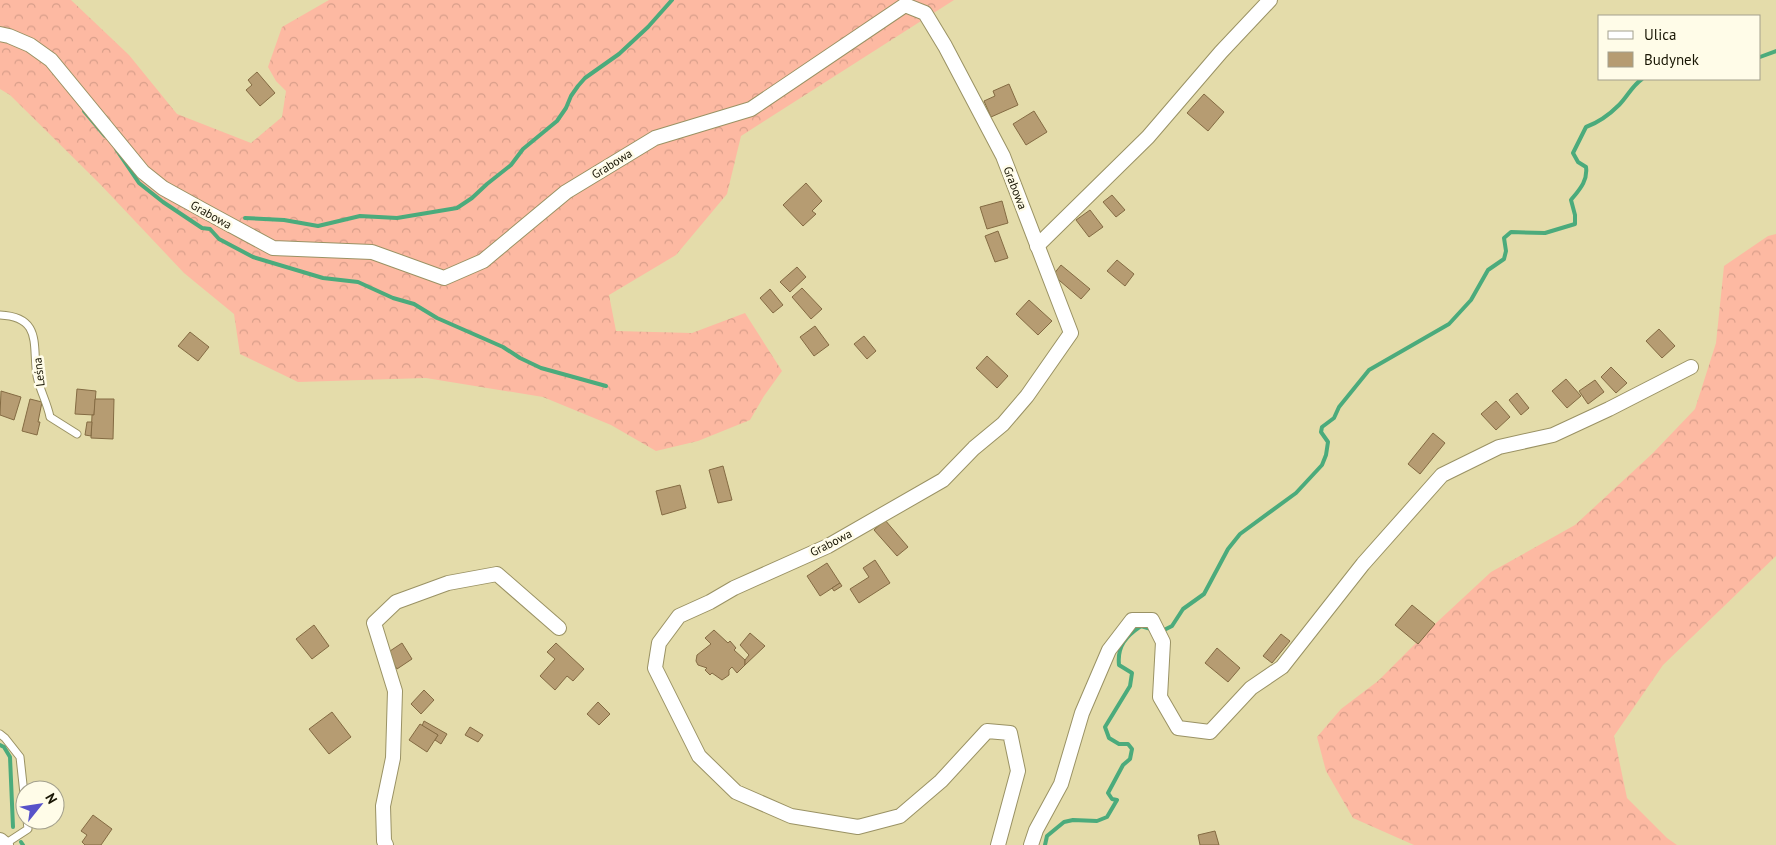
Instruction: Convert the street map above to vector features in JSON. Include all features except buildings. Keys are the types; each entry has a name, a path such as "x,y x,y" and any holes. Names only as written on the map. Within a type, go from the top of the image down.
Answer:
{"street":[{"path":"1037,246 1148,137 1221,52 1270,0"},
{"name":"Grabowa","path":"0,34 30,45 51,60 143,172 163,188 201,209 273,248 372,252 444,278 483,261 566,192 655,138 750,109 908,3 925,13 945,46 1003,156 1071,333 1026,396 1003,424 974,448 943,480 828,546 734,588 710,602 679,616 659,642 655,668 699,756 736,792 791,816 858,827 900,816 941,781 987,731 1010,732 1018,771 998,845"},
{"path":"1031,845 1036,830 1060,784 1082,713 1110,650 1132,620 1152,620 1163,642 1160,697 1178,728 1210,732 1251,688 1282,667 1363,564 1442,475 1499,447 1553,435 1692,367"},
{"path":"386,845 384,841 383,806 393,758 395,691 374,623 396,602 448,583 497,574 559,628"}],"lane":[{"name":"Leśna","path":"0,315 16,317 27,325 35,338 40,390 48,404 50,417 77,434"},
{"path":"0,734 20,757 22,780"},
{"path":"3,843 28,830"}],"green space":[{"path":"0,0 71,0 129,55 177,114 251,143 282,117 286,91 276,81 268,67 282,27 329,0 954,0 741,136 727,194 676,255 609,295 616,331 692,333 745,313 782,371 750,420 698,441 656,451 611,425 543,397 426,378 298,382 240,354 234,314 184,273 100,184 10,95 0,89"},
{"path":"1776,234 1776,556 1663,665 1614,736 1627,798 1667,838 1677,845 1414,845 1353,818 1326,771 1317,737 1341,709 1378,681 1491,572 1575,525 1653,453 1695,409 1716,343 1724,266 1768,236"}],"waterway":[{"path":"245,218 284,220 318,226 360,216 397,218 457,208 472,198 511,165 523,149 557,121 566,108 571,96 585,78 619,54 648,27 672,0"},
{"path":"1761,57 1776,51"},
{"path":"1164,630 1172,626 1183,609 1204,594 1228,549 1240,534 1296,493 1322,465 1328,442 1321,432 1322,427 1334,418 1339,407 1369,370 1449,324 1471,300 1488,270 1504,259 1506,251 1504,238 1511,232 1545,233 1575,224 1571,200 1586,177 1586,167 1578,162 1573,153 1586,127 1612,112 1641,80"},
{"path":"84,111 105,136"},
{"path":"116,149 139,183 163,202 202,228 210,229 219,239 253,257 323,278 358,282 393,298 414,304 437,318 503,347 541,368 606,386"},
{"path":"1045,845 1047,836 1064,822 1073,820 1097,821 1107,817 1117,800 1112,799 1108,793 1123,765 1130,759 1132,749 1128,744 1119,744 1109,738 1105,727 1130,686 1132,673 1119,665 1119,652 1127,638 1141,626 1151,629"},
{"path":"0,745 4,747 10,757 13,827"}]}
